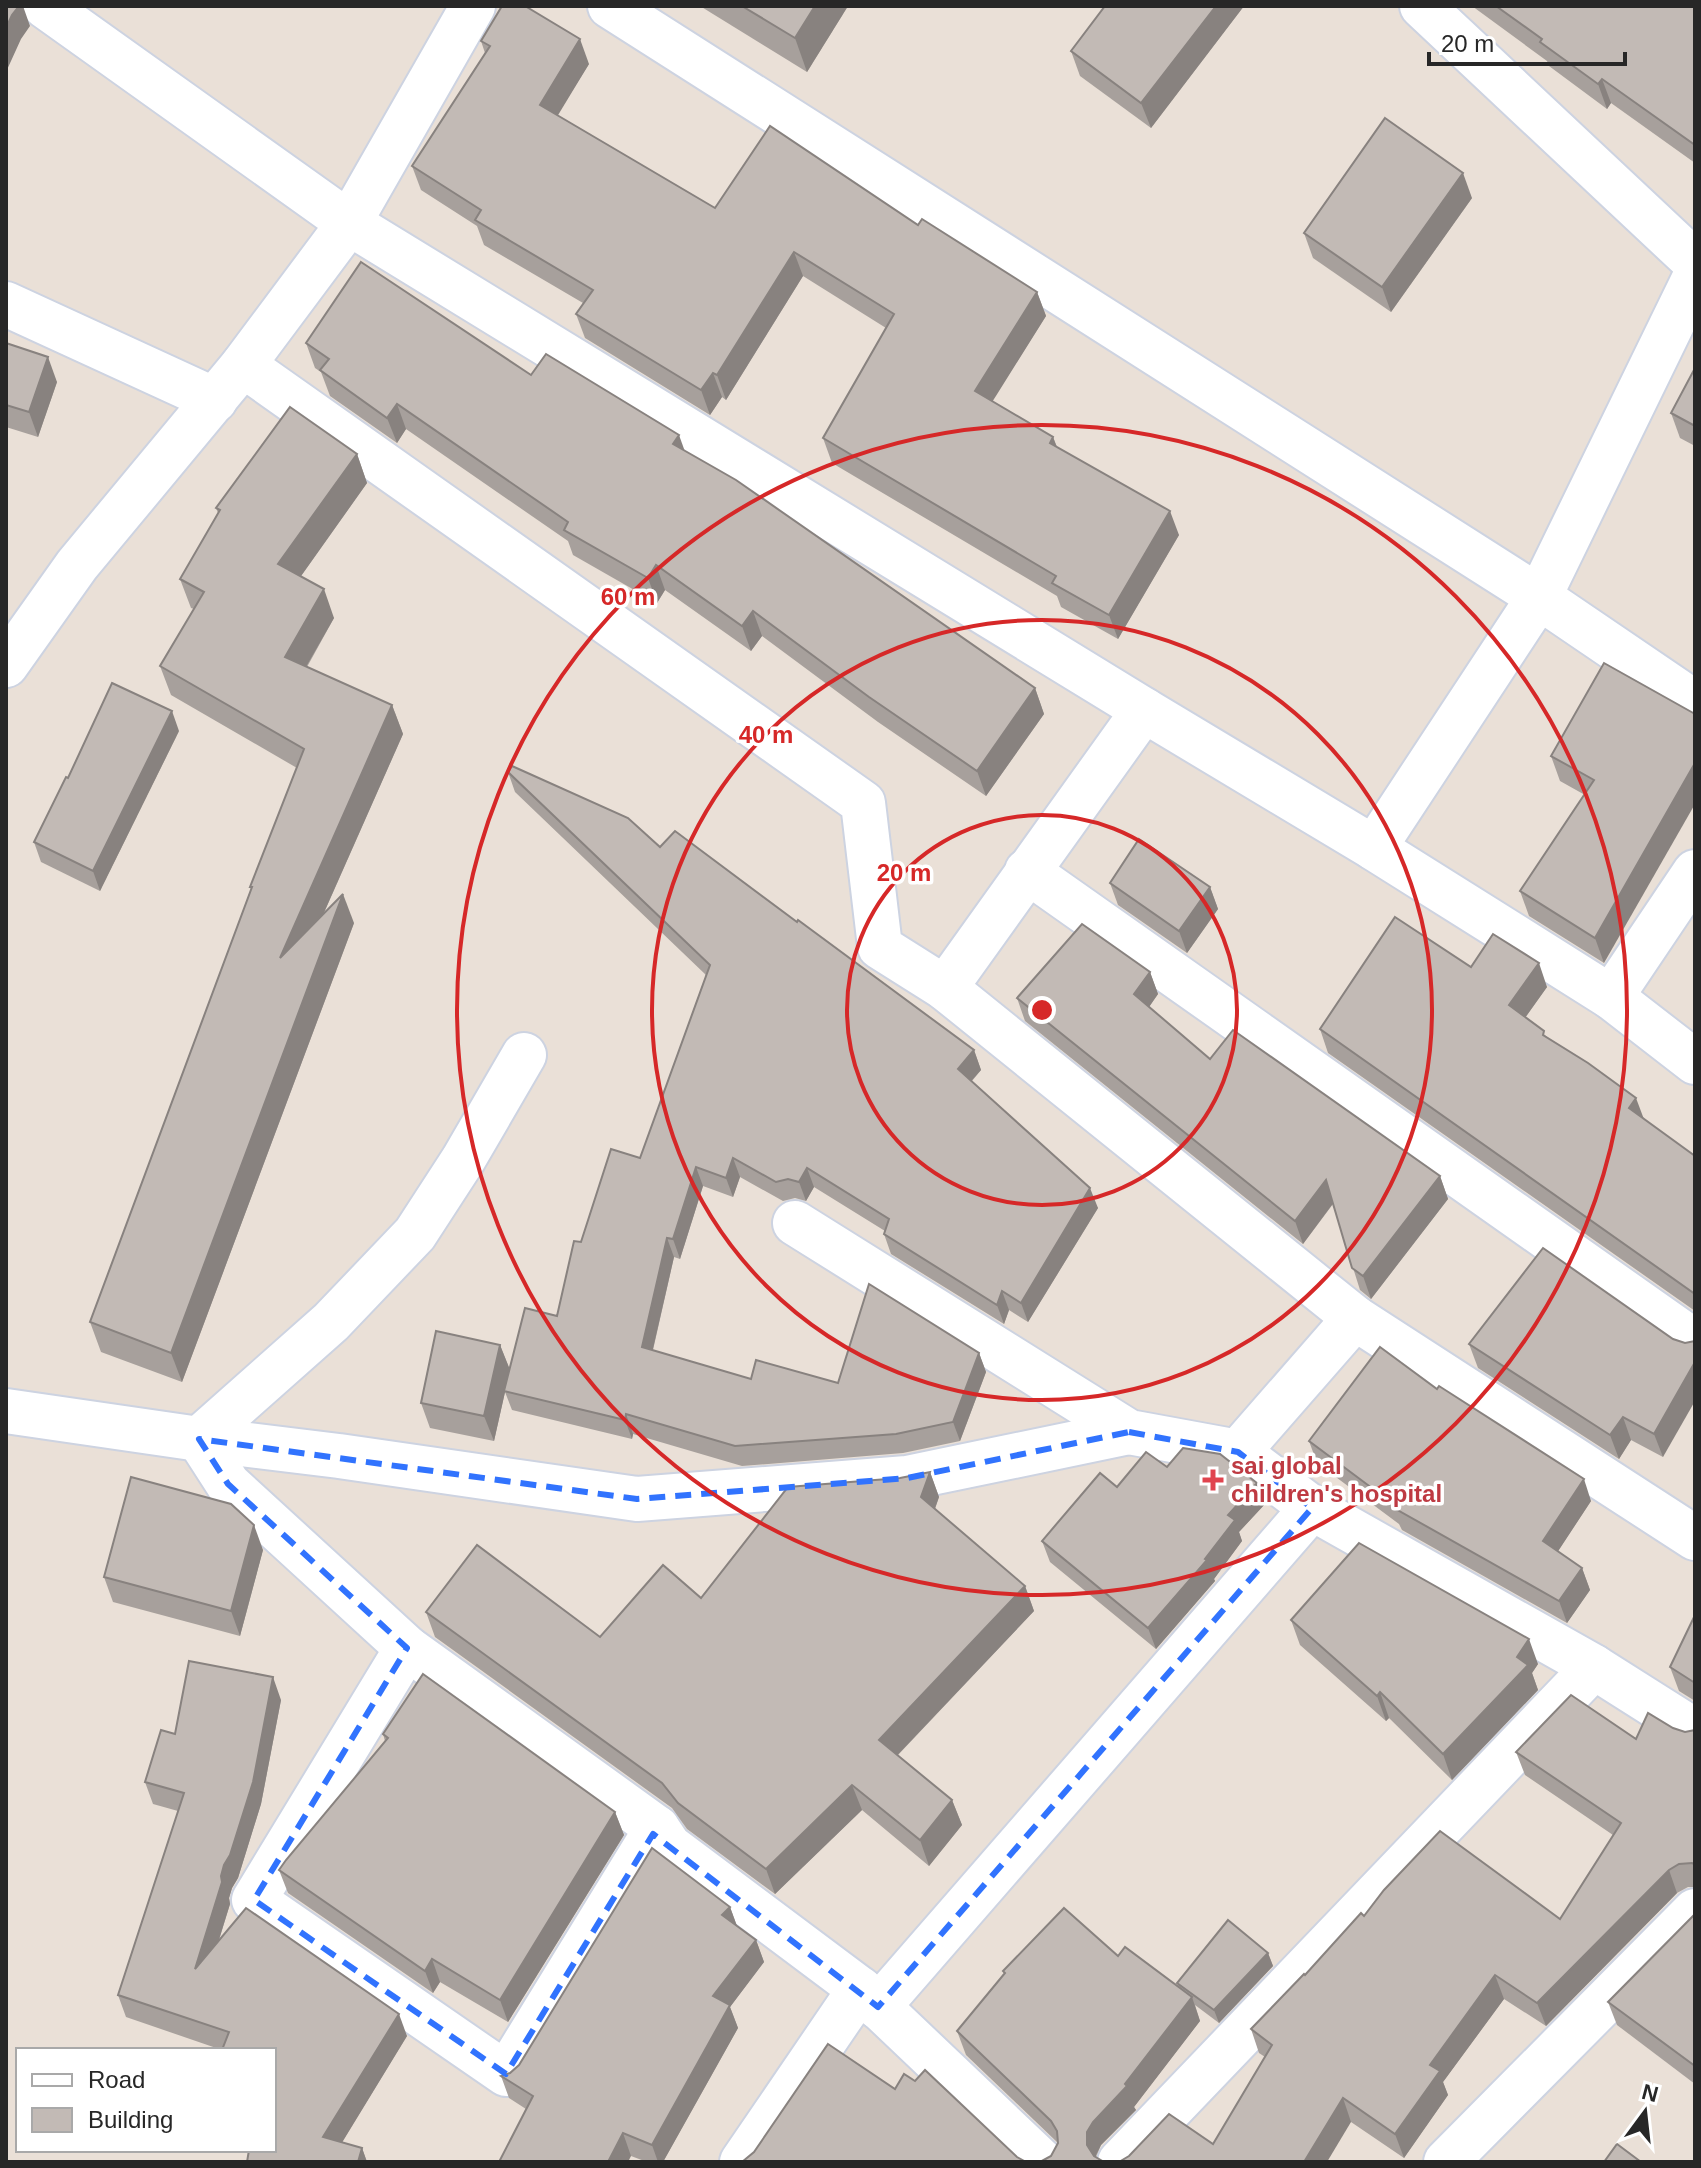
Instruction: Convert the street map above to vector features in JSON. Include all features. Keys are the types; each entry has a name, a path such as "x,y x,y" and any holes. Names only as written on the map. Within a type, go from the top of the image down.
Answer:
{"street":[{"path":"45,6 349,223 1374,848 1611,997 1695,1062"},
{"path":"6,665 77,565 243,365 349,223 473,6"},
{"path":"610,6 1539,597 1695,703"},
{"path":"1428,8 1695,262"},
{"path":"1374,848 1539,597 1695,277"},
{"path":"6,304 215,400"},
{"path":"243,365 863,803 880,947 945,988 1355,1318 1695,1538"},
{"path":"945,988 1144,710"},
{"path":"1027,871 1695,1342"},
{"path":"1611,997 1695,872"},
{"path":"199,1439 331,1322 415,1234 463,1160 524,1055"},
{"path":"795,1223 1129,1432 1238,1452 1312,1508 1594,1667 1695,1731"},
{"path":"1238,1452 1355,1318"},
{"path":"6,1411 637,1499 907,1478 1129,1432"},
{"path":"199,1439 228,1484 407,1648 657,1828 669,1846 869,1998 1042,2162"},
{"path":"742,2162 869,1998 1312,1508"},
{"path":"407,1648 254,1900 506,2074 657,1828"},
{"path":"1120,2162 1594,1667"},
{"path":"1446,2162 1695,1911"}],"highlighted area":[{"path":"1129,1432 1238,1452 1312,1508 878,2007 653,1834 506,2074 254,1900 407,1648 228,1484 199,1439 637,1499 907,1478"}],"building":[{"path":"6,6 19,6 6,28"},
{"path":"502,6 525,6 580,39 540,105 715,208 770,126 918,225 922,219 1037,292 975,391 1053,437 1050,443 1170,511 1109,615 1052,583 1056,576 823,438 894,314 794,252 717,375 713,373 701,390 576,314 593,290 475,220 481,210 412,166 490,46 481,41"},
{"path":"742,6 815,6 795,38"},
{"path":"1105,6 1216,6 1141,103 1071,51"},
{"path":"1496,6 1695,6 1695,145 1602,79 1598,84"},
{"path":"1385,118 1463,173 1382,287 1304,233"},
{"path":"361,262 531,375 546,354 679,435 673,444 736,480 1035,688 977,771 869,697 753,611 742,626 656,565 648,578 564,530 568,522 397,404 387,418 320,370 329,359 306,343"},
{"path":"6,343 48,357 29,412 6,405"},
{"path":"1695,368 1695,426 1671,413"},
{"path":"290,407 357,454 278,564 324,589 285,657 392,705 280,958 343,894 171,1353 90,1322 304,749 160,666 204,592 180,579 220,510 216,508"},
{"path":"1604,663 1695,714 1695,763 1595,938 1520,891 1594,780 1551,756"},
{"path":"112,683 172,711 93,871 34,842"},
{"path":"512,766 628,818 660,847 675,831 798,920 974,1050 958,1069 1090,1188 1021,1303 1002,1291 997,1305 884,1234 889,1219 807,1168 799,1182 788,1179 776,1182 733,1158 726,1178 696,1167 673,1239 667,1238 642,1347 751,1379 756,1360 838,1383 869,1284 979,1353 953,1422 896,1434 735,1446 626,1414 625,1420 504,1391 525,1308 557,1316 574,1241 581,1242 611,1149 640,1158 710,965 508,772"},
{"path":"1139,839 1210,887 1179,931 1110,883"},
{"path":"1395,917 1471,967 1493,934 1539,963 1509,1005 1544,1031 1543,1035 1636,1098 1629,1108 1695,1156 1695,1294 1320,1029"},
{"path":"1082,924 1150,972 1134,994 1210,1059 1233,1030 1440,1176 1363,1276 1352,1268 1326,1180 1295,1221 1017,998"},
{"path":"1543,1248 1673,1339 1685,1343 1695,1341 1695,1362 1654,1434 1623,1417 1610,1435 1469,1344"},
{"path":"436,1331 500,1345 484,1416 421,1403"},
{"path":"1380,1347 1437,1389 1439,1386 1584,1479 1543,1541 1582,1568 1559,1601 1394,1508 1396,1506 1309,1441"},
{"path":"1183,1448 1220,1454 1257,1483 1228,1515 1235,1520 1207,1560 1148,1628 1042,1541 1100,1473 1117,1487 1146,1452 1167,1467"},
{"path":"930,1472 921,1497 1025,1586 879,1740 952,1800 920,1840 852,1785 766,1869 678,1803 662,1783 426,1612 477,1545 600,1637 663,1565 701,1598 788,1487 900,1478"},
{"path":"131,1477 231,1504 254,1525 231,1611 104,1577"},
{"path":"1359,1543 1529,1639 1517,1657 1528,1665 1443,1754 1380,1692 1377,1696 1291,1620"},
{"path":"1695,1615 1695,1683 1670,1667"},
{"path":"189,1661 273,1677 253,1782 224,1865 222,1882 195,1969 246,1908 399,2014 323,2137 362,2148 358,2162 247,2162 249,2152 276,2152 276,2048 223,2048 229,2032 118,1995 184,1793 145,1782 161,1730 175,1734"},
{"path":"423,1674 615,1812 500,2000 432,1959 425,1971 279,1870 388,1738 383,1734"},
{"path":"1571,1695 1636,1739 1648,1713 1673,1728 1685,1732 1695,1730 1695,1865 1679,1864 1669,1870 1537,2003 1495,1975 1430,2065 1440,2071 1395,2134 1343,2098 1304,2162 1119,2162 1129,2156 1169,2114 1213,2144 1272,2045 1251,2029 1361,1913 1364,1916 1384,1890 1440,1831 1560,1919 1621,1823 1516,1752"},
{"path":"652,1848 730,1907 722,1915 756,1940 713,1996 730,2005 652,2145 623,2133 608,2162 499,2162 533,2096 501,2076 519,2065"},
{"path":"1064,1908 1118,1956 1125,1947 1192,1997 1125,2084 1127,2086 1087,2132 1087,2145 1094,2156 1104,2162 1040,2162 1051,2156 1058,2143 1057,2131 1051,2121 957,2031 1005,1973 1003,1971"},
{"path":"1695,1914 1695,2066 1608,2002"},
{"path":"1228,1920 1268,1953 1214,2010 1177,1983"},
{"path":"828,2044 895,2089 904,2074 915,2081 925,2070 1026,2162 742,2162 754,2152"},
{"path":"1617,2144 1641,2162 1604,2162"}],"place":[{"name":"sai global children's hospital","path":"1213,1480"}]}
